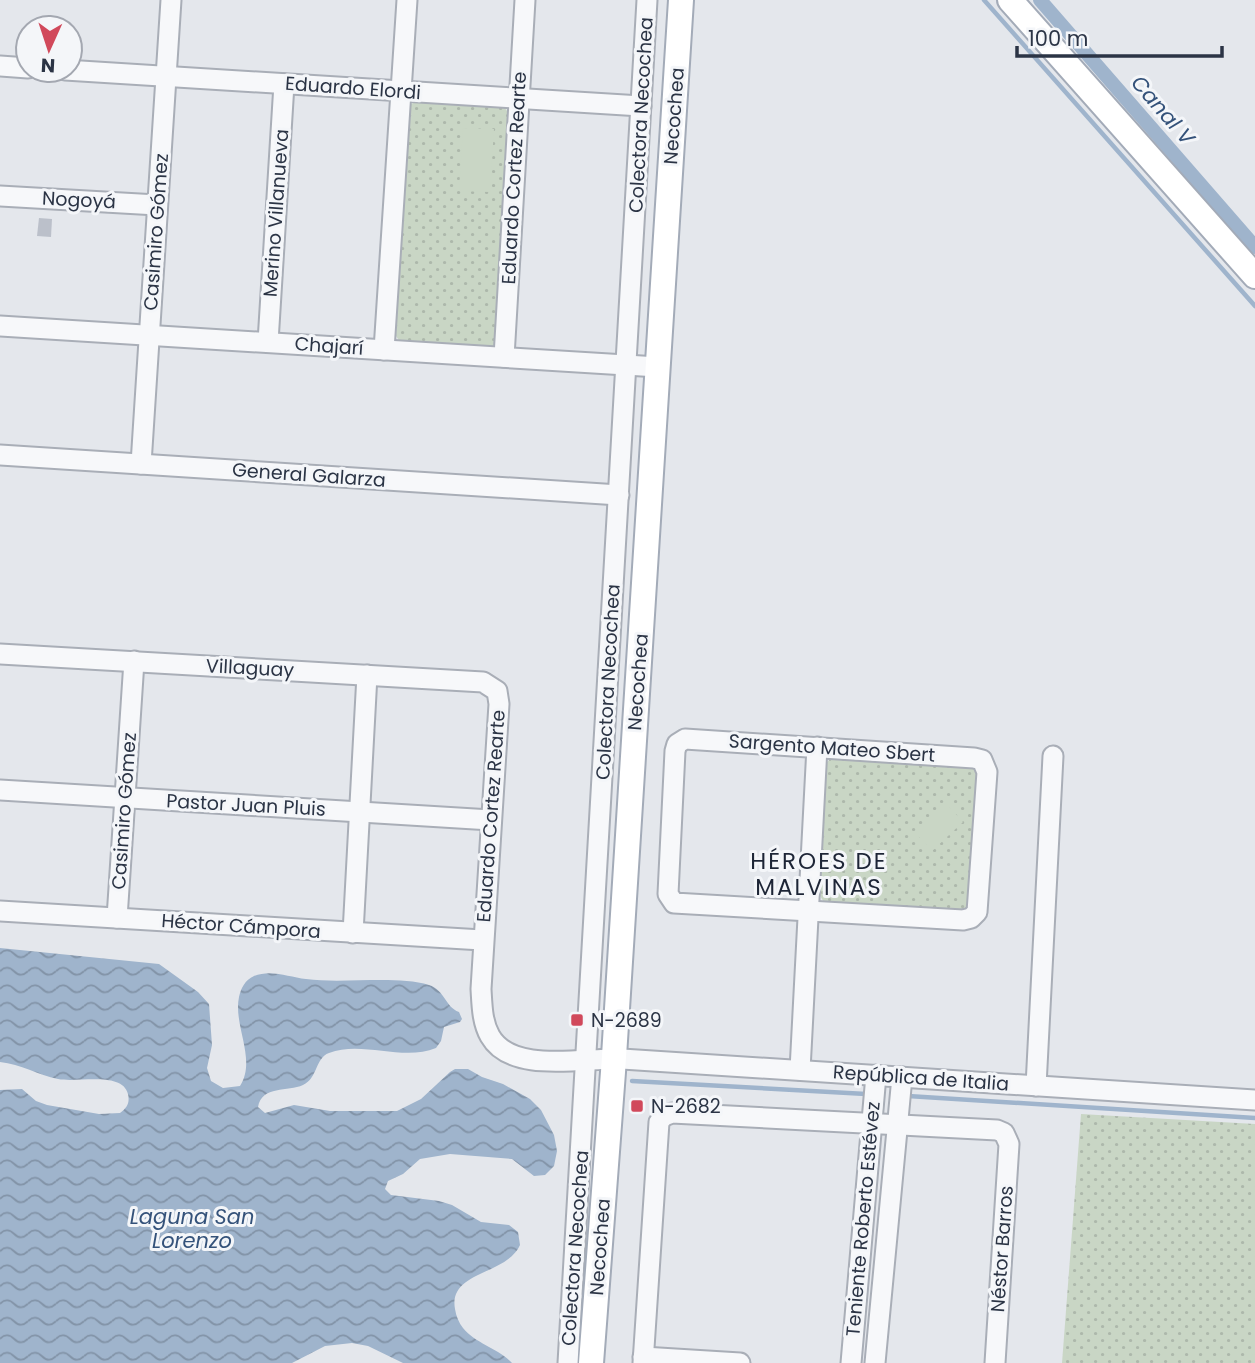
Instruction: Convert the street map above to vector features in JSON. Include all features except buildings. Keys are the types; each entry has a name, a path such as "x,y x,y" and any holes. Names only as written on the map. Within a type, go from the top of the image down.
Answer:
{"main road":[{"name":"Necochea","path":"608,1363 658,367 681,0"},
{"name":"Necochea","path":"591,1363 622,1059 697,0"},
{"path":"1010,0 1255,276"}],"street":[{"name":"Casimiro Gómez","path":"141,464 171,0"},
{"path":"384,350 407,0"},
{"name":"Eduardo Cortez Rearte","path":"504,357 525,0"},
{"name":"Colectora Necochea","path":"568,1363 647,0"},
{"name":"Eduardo Elordi","path":"84,71 641,106"},
{"name":"Merino Villanueva","path":"268,342 284,83"},
{"name":"Nogoyá","path":"0,195 157,205"},
{"name":"Chajarí","path":"0,326 658,367"},
{"name":"General Galarza","path":"0,455 619,495"},
{"name":"Villaguay","path":"0,654 483,682 497,691"},
{"name":"Casimiro Gómez","path":"117,918 134,662"},
{"path":"353,933 367,675"},
{"name":"Eduardo Cortez Rearte","path":"497,691 499,704 482,940 483,1017 489,1036 510,1055 540,1061 586,1059"},
{"name":"Sargento Mateo Sbert","path":"689,738 817,747 974,758 985,763 987,772 978,908 975,916 963,919 808,912 681,905 671,901 668,894 669,862 675,751 679,742 689,738"},
{"path":"800,1070 817,747"},
{"path":"1036,1086 1053,756"},
{"name":"Pastor Juan Pluis","path":"0,790 491,820"},
{"name":"Héctor Cámpora","path":"0,911 482,940"},
{"name":"República de Italia","path":"586,1059 622,1059 1255,1100"},
{"name":"Teniente Roberto Estévez","path":"850,1363 876,1075"},
{"name":"Teniente Roberto Estévez","path":"875,1363 902,1077"},
{"path":"740,1363 643,1360 659,1126 664,1116 672,1113 898,1125"},
{"name":"Néstor Barros","path":"898,1125 996,1130 1007,1136 1009,1144 995,1363"}],"green space":[{"path":"418,101 503,105 509,114 495,344 492,347 400,342 396,336 408,110 411,104"},
{"path":"463,128 494,129 490,192 459,191"},
{"path":"833,757 968,764 978,770 971,905 965,911 825,904 819,894 825,770 827,762"},
{"path":"947,804 963,822 932,851 916,834"},
{"path":"1081,1114 1255,1124 1255,1363 1062,1363"}],"water":[{"name":"Laguna San Lorenzo","path":"0,948 159,964 198,992 209,1004 212,1045 207,1068 211,1081 223,1088 240,1086 245,1076 246,1054 238,1008 241,990 254,976 273,973 321,980 416,982 434,987 454,1010 459,1012 462,1019 444,1027 441,1041 436,1048 410,1053 355,1049 329,1053 321,1059 308,1082 270,1092 260,1100 258,1107 265,1113 294,1105 330,1111 397,1111 421,1099 455,1069 468,1069 530,1099 541,1110 554,1135 557,1151 554,1166 545,1175 534,1176 512,1159 450,1154 420,1159 403,1174 388,1181 385,1189 391,1195 452,1205 481,1222 509,1225 518,1232 520,1245 513,1255 469,1280 460,1287 455,1297 455,1312 463,1328 512,1363 403,1363 368,1346 352,1343 325,1346 292,1363 0,1363 0,1090 22,1089 36,1101 47,1105 99,1114 120,1113 129,1100 124,1087 108,1080 58,1079 0,1062"}],"waterway":[{"path":"984,0 1255,306"},
{"name":"Canal V","path":"1040,0 1255,247"},
{"path":"632,1081 866,1094"},
{"path":"908,1096 1255,1118"}],"place":[{"name":"N-2689","path":"577,1020"},
{"name":"N-2682","path":"637,1106"}],"district":[{"name":"HÉROES DE MALVINAS","path":"819,874"}]}
